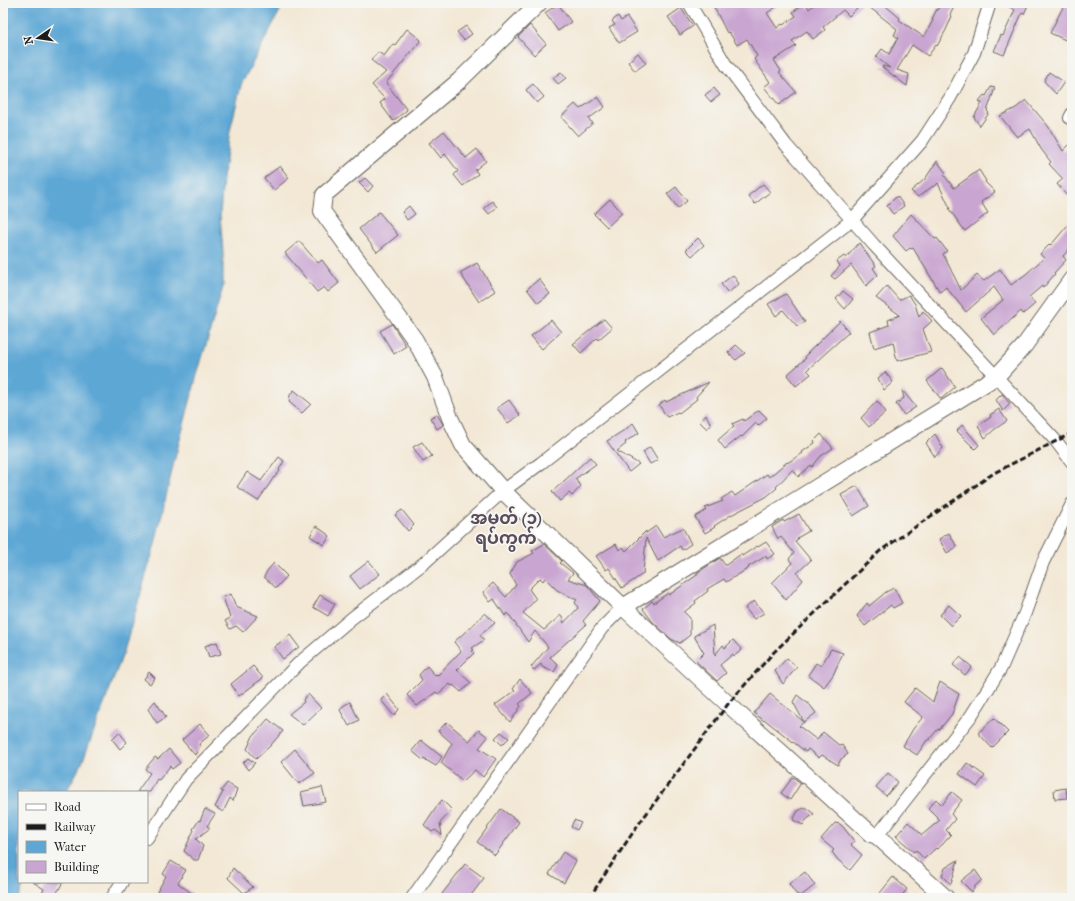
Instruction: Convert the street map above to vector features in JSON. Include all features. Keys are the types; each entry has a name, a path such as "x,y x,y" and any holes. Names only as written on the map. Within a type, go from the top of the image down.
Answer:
{"main road":[{"path":"540,3 459,81 324,195 322,211 415,340 435,377 450,418 463,445 503,491 728,704 871,834 877,836 946,898"},
{"path":"624,607 997,376 1024,346 1072,279"}],"street":[{"path":"689,3 726,64 782,139 852,220 1056,441 1072,462"},
{"path":"148,836 186,779 299,663 352,618 424,563 503,491 852,220 922,141 950,98 974,53 990,3"},
{"path":"1072,114 1070,118 1072,120"},
{"path":"877,836 970,716 1001,668 1025,613 1043,562 1072,504"},
{"path":"412,898 602,628 624,607"},
{"path":"112,898 121,883"}],"water":[{"path":"3,3 284,3 241,85 230,131 223,178 220,215 223,252 223,287 197,375 174,462 155,544 124,651 82,763 67,791 18,791 18,883 24,883 19,898 3,898"}],"building":[{"path":"712,3 782,3 767,13 777,28 796,16 793,12 805,3 809,9 816,3 862,3 849,16 843,10 823,27 825,30 813,39 807,31 792,41 796,46 774,60 781,71 779,72 796,92 779,105 764,87 770,82 754,59 757,56 747,39 737,45 729,32 727,33"},
{"path":"864,3 882,3 900,18 899,20 924,37 941,3 956,3 950,15 952,16 946,30 937,46 936,45 928,56 912,45 897,70 909,74 907,86 882,67 890,68 876,57 882,49 889,54 898,38 894,35 897,29"},
{"path":"1003,3 1029,3 1024,14 1022,13 1004,55 994,51 1015,10"},
{"path":"1065,3 1072,3 1072,43 1050,33"},
{"path":"558,4 571,22 558,31 545,13"},
{"path":"681,8 693,26 680,35 668,17"},
{"path":"618,16 621,21 627,17 637,32 619,43 609,28 615,25 612,21"},
{"path":"530,25 546,44 534,55 518,37"},
{"path":"466,26 472,34 464,40 457,32"},
{"path":"407,29 421,40 386,83 407,110 393,121 380,103 385,99 372,85 386,72 371,60 378,52 384,56 393,44 395,45"},
{"path":"638,53 646,63 635,71 628,62"},
{"path":"561,72 566,78 558,84 553,78"},
{"path":"1049,72 1064,82 1056,94 1044,81"},
{"path":"533,84 544,97 537,103 526,90"},
{"path":"991,87 995,88 987,111 989,113 980,126 974,117 982,103 979,101 984,95 986,96"},
{"path":"714,88 720,95 711,102 705,95"},
{"path":"598,97 605,107 588,119 593,123 578,136 561,117 575,104 580,109"},
{"path":"1026,100 1048,126 1063,151 1072,142 1072,192 1067,196 1057,184 1063,179 1049,164 1051,162 1041,149 1030,129 1017,137 1000,116 1016,108"},
{"path":"444,131 466,158 477,149 486,161 475,170 478,174 463,186 454,175 458,171 445,154 441,158 429,143"},
{"path":"937,161 946,173 944,175 954,188 979,170 986,181 985,182 995,192 981,202 988,213 965,231 949,209 950,208 938,183 918,197 911,191 925,179"},
{"path":"280,166 289,178 274,190 264,178"},
{"path":"365,178 373,186 368,192 359,183"},
{"path":"763,184 770,192 755,204 748,196"},
{"path":"676,187 687,201 678,208 667,194"},
{"path":"897,196 904,206 893,214 887,206"},
{"path":"610,199 622,213 607,227 594,214"},
{"path":"492,201 497,207 489,214 484,208"},
{"path":"409,206 415,214 407,220 402,212"},
{"path":"379,212 398,235 377,252 359,229"},
{"path":"911,214 935,239 937,238 947,251 943,254 961,290 977,275 984,281 1000,269 1011,285 1044,258 1040,254 1050,244 1051,245 1072,220 1072,246 1063,256 1066,260 1054,273 1055,274 1043,288 1042,286 1029,297 1035,304 1023,314 1021,311 994,335 981,318 1003,300 994,287 966,312 946,287 940,292 913,248 906,251 893,236"},
{"path":"698,238 704,245 692,256 686,250"},
{"path":"299,241 318,263 322,260 339,283 328,292 324,287 317,292 285,253"},
{"path":"859,243 876,266 873,268 878,275 866,286 851,265 835,279 831,276 840,266 837,261 844,256 846,258"},
{"path":"477,263 495,291 479,302 460,273"},
{"path":"733,275 739,284 728,293 721,284"},
{"path":"539,279 550,294 538,303 527,289"},
{"path":"887,286 899,300 909,295 915,304 919,317 923,311 932,321 923,329 931,352 897,361 893,342 874,348 870,332 889,325 888,320 900,315 876,298"},
{"path":"843,291 853,299 845,309 836,299"},
{"path":"786,294 805,322 797,326 783,310 776,316 768,304"},
{"path":"604,319 612,328 598,340 597,338 581,353 573,344"},
{"path":"551,320 561,332 542,349 531,336"},
{"path":"840,321 849,332 807,370 811,374 796,386 787,375 806,358 805,356"},
{"path":"392,324 406,346 394,354 380,331"},
{"path":"736,345 745,353 736,360 728,353"},
{"path":"942,368 955,387 941,399 927,381"},
{"path":"885,372 893,382 884,390 878,378"},
{"path":"709,382 696,397 697,399 679,413 678,412 667,417 659,405 665,400 666,402"},
{"path":"294,390 311,404 302,413 289,402 290,395"},
{"path":"902,390 916,407 904,415 896,404 904,398"},
{"path":"1002,394 1010,404 1003,411 996,400"},
{"path":"509,400 520,415 508,423 497,408"},
{"path":"877,401 886,412 869,427 861,418"},
{"path":"999,409 1007,421 985,438 978,426"},
{"path":"759,410 767,418 758,426 756,423 742,437 741,436 725,449 718,440 734,426 732,424 743,419 744,421"},
{"path":"437,414 443,425 437,429 430,418"},
{"path":"706,415 711,424 707,429 700,422"},
{"path":"633,423 639,433 625,442 626,444 617,451 639,464 629,472 607,441"},
{"path":"962,425 979,445 975,449 957,431"},
{"path":"821,434 833,448 821,456 812,467 811,465 798,477 793,469 776,487 777,488 766,497 731,515 705,533 695,517 707,510 705,508 723,501 721,499 732,492 735,496 767,474 769,477 787,462 803,453 802,452 815,443 814,441"},
{"path":"935,434 943,448 935,457 926,443"},
{"path":"422,442 432,456 423,462 413,447"},
{"path":"650,447 658,460 650,464 643,452"},
{"path":"279,457 284,461 279,470 280,471 274,477 258,501 237,487 247,472 261,481"},
{"path":"590,457 596,464 575,479 581,486 572,496 569,493 560,501 552,492"},
{"path":"857,486 869,506 853,516 841,495"},
{"path":"402,510 414,525 408,531 395,515"},
{"path":"799,514 809,531 797,538 798,539 795,541 811,560 797,573 803,580 786,600 772,583 792,563 789,559 794,553 781,537 778,539 772,527 783,520 784,522"},
{"path":"316,526 330,536 324,545 310,536"},
{"path":"656,526 663,537 683,528 691,544 682,550 680,546 658,561 646,538 643,574 622,588 609,568 606,570 596,556 616,544 619,550 623,547 626,551 646,531 646,533"},
{"path":"949,533 957,547 947,553 939,539"},
{"path":"766,542 775,554 767,559 766,556 726,582 724,579 707,589 708,591 695,601 696,603 684,612 690,618 690,635 680,643 671,639 652,621 643,609 652,601 654,603 668,593 669,595 697,575 697,573 720,558 726,565 741,554 742,556"},
{"path":"544,544 562,561 560,563 573,573 568,579 587,585 600,601 583,621 586,625 550,657 558,665 554,672 542,667 541,664 534,670 531,667 548,647 535,631 528,642 508,613 505,616 494,599 490,602 483,592 493,583 506,597 516,585 510,574 517,562 534,553 532,551","holes":["540,578 543,581 545,578 557,590 577,600 575,602 578,608 564,623 561,615 544,630 523,613 536,599 529,589"]},
{"path":"369,561 380,574 360,589 350,576"},
{"path":"274,563 287,576 276,588 264,577"},
{"path":"894,588 902,603 893,608 891,605 865,626 857,616 867,603 869,606 886,592"},
{"path":"231,594 236,607 258,616 243,632 236,626 230,629 225,621 230,618 223,597"},
{"path":"320,595 335,604 328,616 313,607"},
{"path":"754,601 764,613 754,619 745,608"},
{"path":"949,605 961,616 951,626 940,615"},
{"path":"485,613 495,623 480,635 484,640 472,648 474,653 457,670 471,683 461,692 450,684 438,694 436,692 417,706 407,695 422,680 419,675 427,666 435,676 437,674 438,675 461,651 454,642"},
{"path":"713,625 715,655 723,645 725,648 733,640 742,650 734,656 733,654 720,665 726,673 717,681 696,661 704,653 694,636"},
{"path":"290,635 299,647 283,659 274,647"},
{"path":"217,642 221,654 209,657 205,646"},
{"path":"831,649 843,653 833,675 824,687 808,675 816,663 821,666"},
{"path":"960,657 972,667 965,675 953,665"},
{"path":"787,658 797,667 783,684 775,671"},
{"path":"253,666 263,678 239,696 231,684"},
{"path":"149,672 155,678 150,684 144,679"},
{"path":"520,679 532,693 519,704 521,706 510,722 495,705 515,691 513,689"},
{"path":"940,682 959,694 952,714 939,730 938,729 928,741 927,740 917,755 903,746 913,729 923,717 904,702 915,688 933,702"},
{"path":"308,694 321,708 303,725 289,714 304,702 303,700"},
{"path":"387,694 399,709 394,716 381,700"},
{"path":"770,694 804,722 793,702 797,695 810,705 816,713 799,726 817,740 823,732 840,746 842,745 848,754 841,759 838,765 822,755 819,758 808,749 806,752 765,720 764,721 754,713"},
{"path":"155,701 166,717 157,723 148,709"},
{"path":"350,702 359,720 349,726 340,710 343,706"},
{"path":"994,718 1008,732 992,748 978,733"},
{"path":"268,719 283,731 256,759 247,749 253,736"},
{"path":"447,722 469,741 479,730 488,737 479,748 496,759 483,777 475,770 463,781 441,763 452,743 438,731"},
{"path":"200,724 210,735 199,744 200,746 195,755 182,740"},
{"path":"119,732 127,742 120,749 112,739"},
{"path":"501,732 509,738 502,745 495,738"},
{"path":"421,740 442,757 436,766 424,759 423,760 412,751"},
{"path":"169,749 180,763 172,769 170,766 159,780 157,779 150,792 138,791 150,773 145,769 155,757 158,759"},
{"path":"295,749 315,773 299,784 281,762"},
{"path":"248,758 255,763 248,770 243,763"},
{"path":"967,763 985,776 977,787 959,774"},
{"path":"888,773 898,782 886,796 876,787"},
{"path":"793,777 801,783 790,800 781,793"},
{"path":"227,783 237,789 233,801 230,798 223,812 215,807 223,792 221,791"},
{"path":"322,787 326,802 304,806 301,792"},
{"path":"1066,788 1067,798 1055,799 1054,790"},
{"path":"952,792 962,800 951,814 955,819 946,830 951,835 942,845 937,849 936,848 924,859 916,850 914,852 896,836 908,822 922,835 940,820 928,808 936,799 942,805"},
{"path":"442,800 452,810 440,823 442,835 435,830 432,832 424,825"},
{"path":"805,807 814,814 806,820 803,825 793,820 798,811"},
{"path":"205,809 215,814 207,826 210,828 196,839 203,846 198,860 194,860 184,851 194,830 193,829 199,820 200,821"},
{"path":"501,809 519,822 495,855 477,842"},
{"path":"574,820 581,823 577,830 571,827"},
{"path":"835,823 840,824 844,828 854,841 851,845 862,855 850,870 838,860 832,852 834,850 821,839"},
{"path":"563,852 576,861 564,883 549,874"},
{"path":"958,860 951,884 942,875 945,868"},
{"path":"171,861 186,870 178,883 198,898 165,898 157,892 166,876 163,874"},
{"path":"465,864 484,878 469,898 445,898 442,894"},
{"path":"233,868 253,887 244,893 228,878"},
{"path":"975,870 982,880 975,886 972,892 961,881"},
{"path":"805,872 815,885 801,896 796,894 789,884"},
{"path":"893,877 907,889 900,898 876,898"},
{"path":"35,883 62,883 54,898 40,898 44,889"}],"railway":[{"path":"589,898 638,825 728,704 774,652 880,551 994,473 1072,433"}],"district":[{"name":"အမှတ် (၁) ရပ်ကွက်","path":"506,528"}]}
